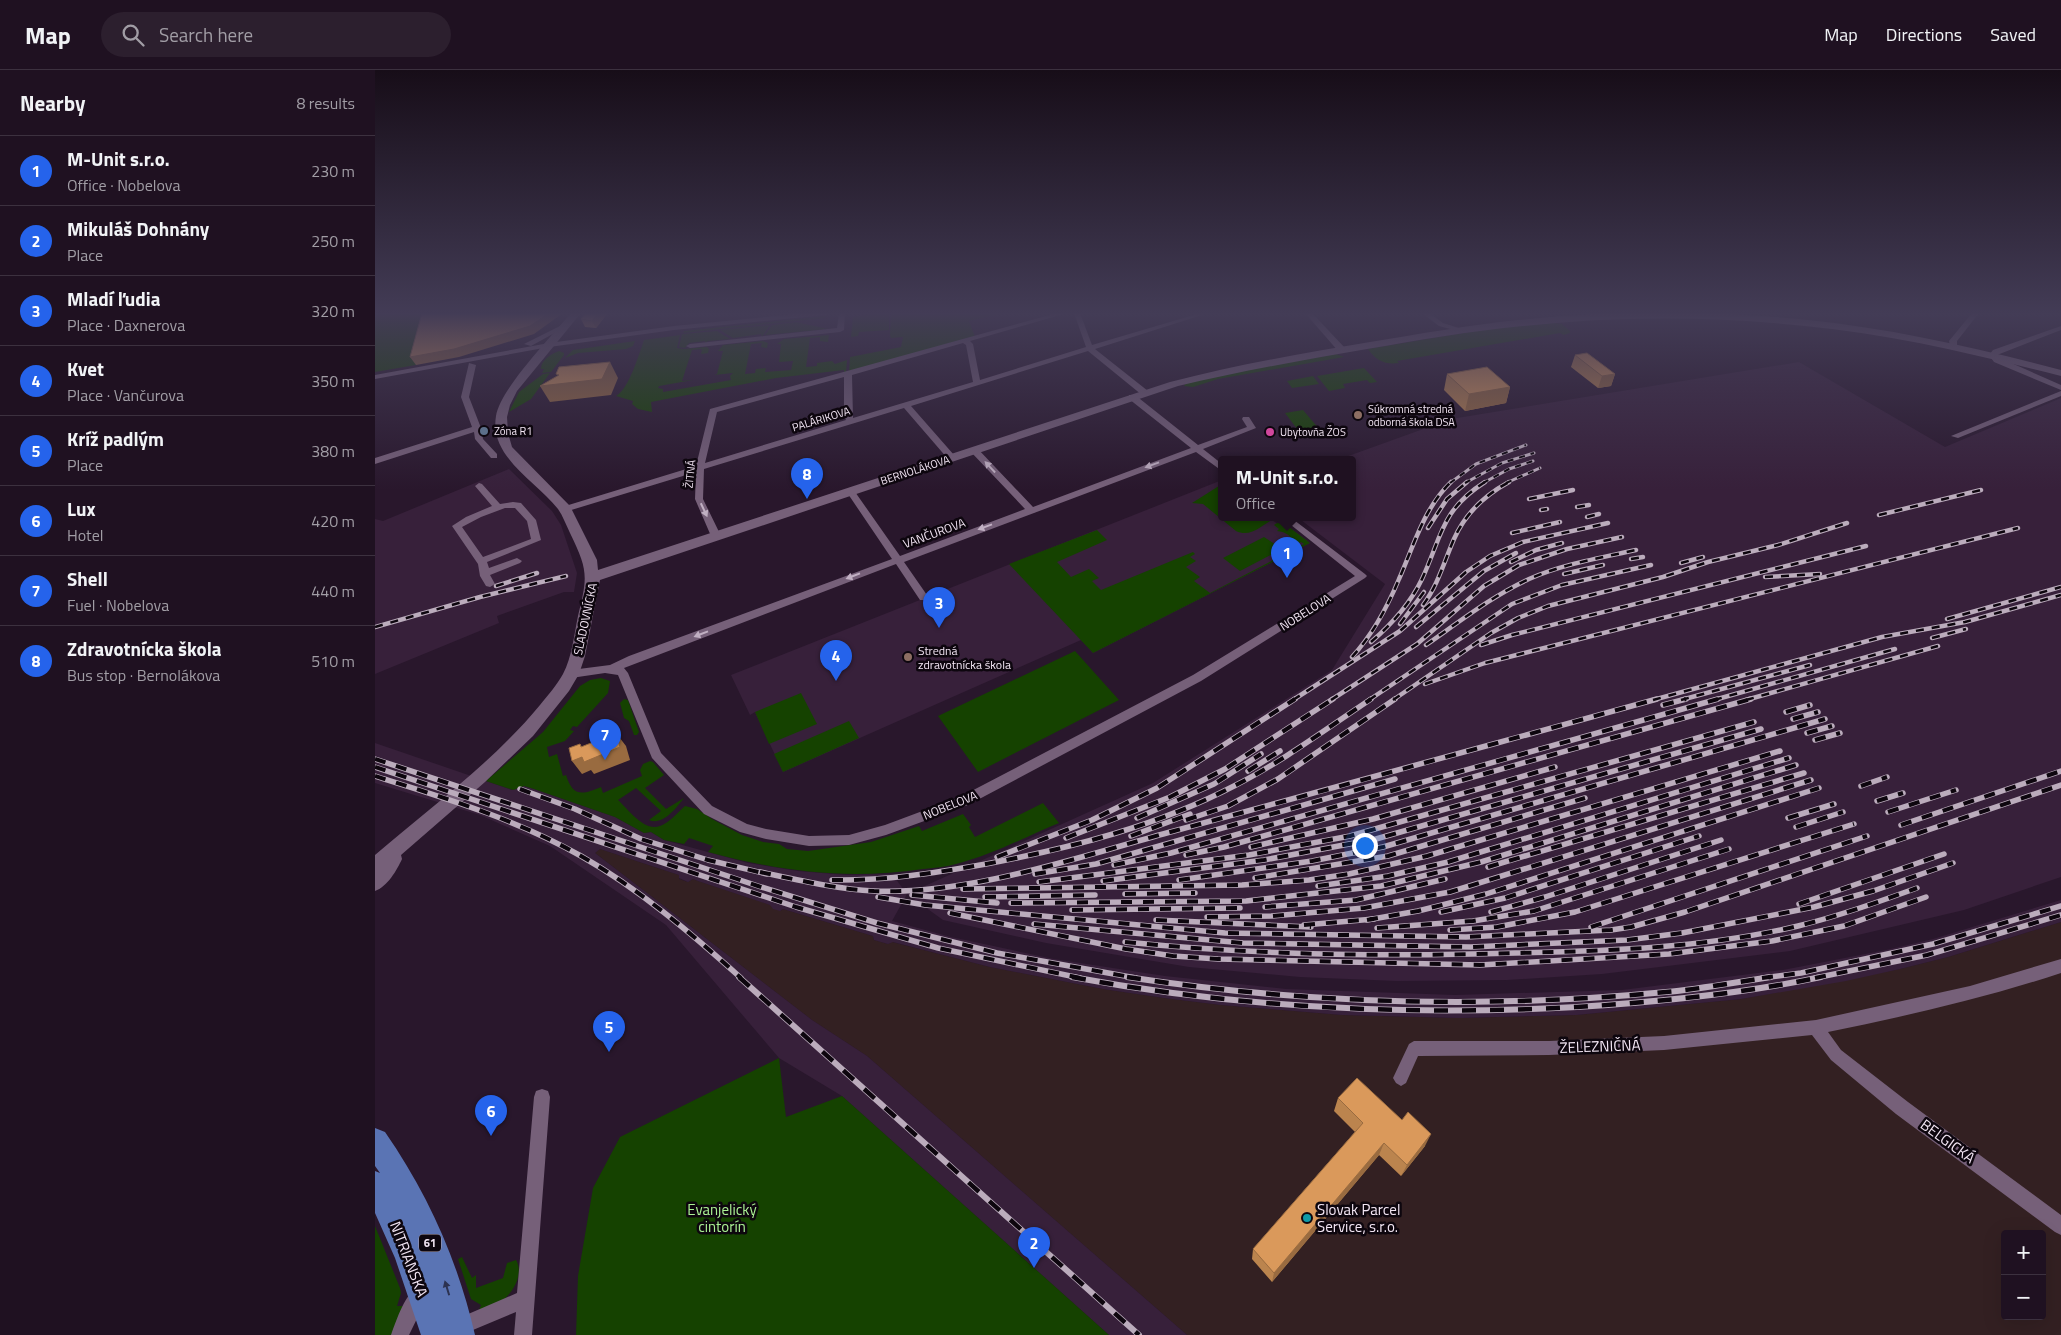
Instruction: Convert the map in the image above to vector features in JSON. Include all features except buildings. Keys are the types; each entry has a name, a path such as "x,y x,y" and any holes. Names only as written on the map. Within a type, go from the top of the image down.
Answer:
{"main road":[{"name":"NITRIANSKA","path":"375,1142 386,1157 416,1210 440,1265 451,1332"},
{"name":"NITRIANSKA","path":"375,1185 393,1218 422,1290 451,1332"}],"street":[{"path":"375,378 405,372"},
{"path":"470,372 465,397 477,428 479,439 494,456"},
{"name":"SLADOVNÍCKA","path":"375,873 407,841 527,732 554,700 571,674 587,614 593,578 590,560 565,509 506,448 501,417 504,405 512,390 526,372"},
{"path":"851,422 848,416 848,374 855,372"},
{"path":"975,372 977,383"},
{"name":"PALÁRIKOVA","path":"565,509 1013,372"},
{"path":"1119,372 1145,392"},
{"name":"BERNOLÁKOVA","path":"593,578 1145,392 1222,372"},
{"path":"2025,372 2061,388"},
{"name":"ŽITNÁ","path":"716,536 699,499 700,468 713,412 848,374"},
{"path":"1955,436 2061,393"},
{"path":"1132,397 1218,465"},
{"path":"906,405 951,457"},
{"name":"VANČUROVA","path":"614,668 899,559 1252,428 1246,419"},
{"path":"375,461 477,428"},
{"path":"974,450 1031,510"},
{"path":"479,486 498,508"},
{"path":"850,491 925,598"},
{"path":"481,561 536,540 531,520 518,505 509,504 457,526 481,561 490,584"},
{"name":"NOBELOVA","path":"614,668 623,673 656,755 708,810 736,825 766,834 809,841 849,840 886,830 965,801 1197,678 1362,576 1290,521"},
{"path":"485,572 517,561"},
{"path":"571,674 614,668"},
{"path":"375,861 407,841"},
{"path":"375,883 407,841"},
{"name":"SLADOVNÍCKA","path":"375,866 407,841"},
{"path":"1816,1027 1974,994 2061,966"},
{"name":"BELGICKÁ","path":"1816,1027 1836,1055 1903,1108 2061,1226"},
{"name":"ŽELEZNIČNÁ","path":"1401,1078 1414,1050 1549,1048 1664,1043 1816,1027"},
{"path":"523,1335 542,1098"},
{"path":"400,1335 410,1309 422,1290"},
{"path":"451,1332 527,1298"}],"shaded area":[{"path":"1738,372 1816,372 1945,447 2061,398 2061,877 1964,910 1790,951 1602,974 1507,980 1397,981 1300,977 1189,967 1046,943 943,920 907,894 1153,783 1332,670 1385,584 1302,521 1356,521 1356,456 1348,456 1451,419"},
{"path":"509,469 552,511 561,525 577,573 574,592 564,592 497,616 499,623 375,674 375,519 383,521"},
{"path":"1218,482 1218,521 1274,521 1279,525 1285,524 1310,543 1093,653 1081,640 783,772 755,712 750,715 731,675"},
{"path":"375,743 512,790 524,786 534,789 615,817 644,833 651,832 664,840 748,863 798,871 846,875 892,874 907,894 892,921 951,937 1054,959 1165,976 1286,989 1455,995 1622,990 1783,970 1933,939 2061,900 2061,922 1948,957 1900,969 1846,981 1741,999 1576,1015 1459,1018 1342,1015 1221,1005 1164,998 1103,989 990,967 893,942 888,944 874,940 873,936 783,909 780,911 773,909 770,905 693,879 688,882 679,878 679,875 600,849 595,853 812,1020 867,1056 1187,1335 1109,1335 842,1096 779,1058 666,925 550,846 480,815 375,783"},
{"path":"600,849 679,875 679,879 688,882 693,879 771,905 780,911 783,909 873,936 874,940 888,944 892,942 990,967 1103,989 1164,998 1221,1005 1342,1015 1459,1018 1576,1015 1741,999 1900,969 1948,957 2061,922 2061,1335 1187,1335 867,1056 812,1020 595,853"}],"green space":[{"path":"632,372 685,372 682,381 693,380 659,386 658,388 663,389 663,392 731,380 730,376 733,373 714,375 718,372 745,372 745,374 755,372 827,372 776,378 651,402 652,412 638,409 632,404 633,401 616,396 621,392"},
{"path":"1258,372 1218,379 1193,387 1184,386 1186,383 1224,374"},
{"path":"1340,372 1368,372 1377,382 1370,383 1367,380 1343,384 1345,388 1329,391 1317,376"},
{"path":"550,373 531,399 509,412 519,392 543,374"},
{"path":"1313,376 1319,384 1292,388 1287,381"},
{"path":"1303,410 1320,430 1301,434 1285,413"},
{"path":"1218,487 1218,516 1203,504 1192,503"},
{"path":"1224,521 1270,521 1251,532 1241,533"},
{"path":"1277,523 1285,524 1310,543 1093,653 1009,564 1097,530 1107,540 1057,562 1071,577 1089,569 1099,578 1092,581 1101,590 1193,552 1195,554 1190,557 1196,561 1186,567 1200,577 1194,581 1210,593 1304,544 1301,542 1293,545 1292,539 1288,535 1277,531 1279,529 1274,525"},
{"path":"1264,537 1282,549 1240,571 1223,558"},
{"path":"1075,651 1119,700 978,772 938,716"},
{"path":"601,678 610,681 608,693 577,727 573,726 570,730 574,731 565,741 547,747 549,757 557,754 563,776 566,775 575,791 583,793 601,787 603,793 642,776 640,770 643,764 650,761 653,762 664,775 645,788 666,809 684,798 669,815 654,821 649,820 661,811 636,788 618,800 637,819 648,826 663,825 685,806 697,809 742,835 763,842 779,844 787,849 808,851 871,842 919,826 922,831 963,814 971,825 969,827 975,837 1043,803 1059,823 983,856 948,866 895,872 841,874 762,865 708,852 713,846 689,838 684,844 664,840 651,832 644,833 615,817 534,789 524,786 513,790 486,781 543,732 580,686 590,680"},
{"path":"801,693 817,724 769,744 755,712"},
{"path":"624,699 628,700 639,732 637,735 634,735 629,721 624,718 620,703"},
{"path":"849,721 859,738 783,772 774,754"},
{"name":"Evanjelický cintorín","path":"779,1058 786,1117 842,1096 1109,1335 576,1335 578,1276 593,1188 620,1137"},
{"path":"375,1226 401,1293 397,1306 403,1306 395,1335 375,1335"},
{"path":"462,1257 472,1278 476,1275 476,1288 503,1278 507,1263 516,1260 519,1272 512,1291 498,1304 479,1310 481,1305 471,1299 458,1259"}],"railway":[{"path":"1450,483 1476,464 1526,445"},
{"path":"1465,483 1502,463 1534,453"},
{"path":"1483,483 1509,469 1533,461"},
{"path":"1506,483 1540,468"},
{"path":"1428,528 1447,499 1467,482"},
{"path":"1371,642 1393,621 1412,597 1451,514 1470,492 1485,482"},
{"path":"1423,605 1437,581 1454,539 1464,521 1484,499 1509,482"},
{"path":"1352,657 1367,639 1379,620 1427,515 1450,483"},
{"path":"1529,499 1573,490"},
{"path":"1879,515 1981,490"},
{"path":"1577,507 1589,505"},
{"path":"1541,510 1547,509"},
{"path":"1587,517 1599,514"},
{"path":"1512,533 1560,522"},
{"path":"1293,700 1400,631 1466,572 1490,556 1523,542 1608,523"},
{"path":"1393,700 1491,633 1518,618 1548,606 1663,577 1708,562 1778,545 1847,523"},
{"path":"1425,684 1485,663 2018,528"},
{"path":"1331,700 1417,644 1484,586 1519,565 1567,549 1622,537"},
{"path":"1511,562 1536,550 1562,543"},
{"path":"1481,645 1512,635 1866,546"},
{"path":"1426,645 1489,601 1529,579 1568,565 1636,550"},
{"path":"1416,627 1484,571 1516,553"},
{"path":"1631,559 1643,557"},
{"path":"1681,563 1703,557"},
{"path":"1564,574 1603,565"},
{"path":"1369,700 1512,604 1562,585 1651,565"},
{"path":"496,586 537,573"},
{"path":"1765,577 1820,574"},
{"path":"375,627 480,597 566,576"},
{"path":"1947,619 2061,587"},
{"path":"1400,624 1424,592"},
{"path":"1653,700 1882,637 1965,622 2061,595"},
{"path":"1932,638 1966,629"},
{"path":"1746,700 1938,646"},
{"path":"1714,700 1895,649"},
{"path":"1681,700 1810,665"},
{"path":"997,857 1092,820 1157,788 1295,699"},
{"path":"1066,838 1170,797 1225,769 1333,699"},
{"path":"832,880 890,878 986,864 1082,843 1144,824 1205,800 1252,777 1304,745 1371,699"},
{"path":"1186,820 1228,806 1278,779 1395,699"},
{"path":"760,872 831,886 874,891 911,891 987,880 1064,862 1657,699"},
{"path":"1663,705 1686,699"},
{"path":"1114,865 1171,853 1718,699"},
{"path":"1186,855 1224,847 1751,699"},
{"path":"1786,712 1810,705"},
{"path":"1793,719 1818,712"},
{"path":"1179,880 1312,861 1383,847 1825,719"},
{"path":"1039,882 1249,855 1350,836 1754,722"},
{"path":"1807,733 1832,726"},
{"path":"1103,881 1264,860 1376,839 1761,729"},
{"path":"1815,740 1840,733"},
{"path":"1248,771 1280,751"},
{"path":"963,889 1242,885 1309,880 1349,874 1427,856 1780,751"},
{"path":"1137,818 1214,784 1261,754"},
{"path":"1318,886 1388,876 1448,862 1789,758"},
{"path":"375,759 758,886 877,923 997,953 1136,978"},
{"path":"1011,903 1246,901 1381,886 1481,862 1796,765"},
{"path":"375,767 796,907 938,948 1080,978"},
{"path":"1251,847 1373,819 1555,767"},
{"path":"1901,825 2061,771"},
{"path":"1488,867 1804,773"},
{"path":"375,776 506,820 581,856 664,912 741,978"},
{"path":"1861,786 1887,777"},
{"path":"1035,874 1096,864 1395,779"},
{"path":"1207,917 1272,916 1364,908 1450,892 1811,780"},
{"path":"878,897 925,905 1225,933 1466,937 1611,930 1631,927 1685,912 2061,785"},
{"path":"1371,919 1418,911 1486,894 1819,788"},
{"path":"520,789 575,809 641,839 708,860 767,874"},
{"path":"1888,812 1956,790"},
{"path":"1877,801 1903,793"},
{"path":"1255,878 1388,856 1585,798"},
{"path":"1788,818 1834,804"},
{"path":"1796,827 1843,812"},
{"path":"1131,836 1190,814"},
{"path":"1450,930 1497,927 1575,912 1854,824"},
{"path":"1441,912 1505,898 1699,836"},
{"path":"1591,927 1867,836"},
{"path":"1491,912 1545,897 1721,840"},
{"path":"1377,928 1473,921 1534,911 1729,849"},
{"path":"1799,904 1944,854"},
{"path":"1034,924 1243,943 1471,947 1627,940 1682,933 1814,907 1873,891 1953,863"},
{"path":"1265,907 1356,900 1445,879"},
{"path":"1125,942 1222,950 1368,955 1550,952 1657,947 1728,939 1798,926 1873,904 1917,888"},
{"path":"1125,894 1195,893"},
{"path":"912,895 997,903"},
{"path":"985,897 1095,895"},
{"path":"950,913 1126,949 1173,956 1218,959 1480,965 1669,954 1772,941 1844,926 1926,897"},
{"path":"1762,978 1801,973 1933,944 2061,906"},
{"path":"1072,910 1240,908"},
{"path":"1815,978 1927,955 2061,915"},
{"path":"1304,925 1371,919"},
{"path":"1367,920 1371,919"},
{"path":"1156,920 1311,927"},
{"path":"739,977 1139,1335"},
{"path":"1072,977 1134,988 1197,996 1324,1007 1387,1010 1514,1010 1638,1003 1730,993 1821,977"},
{"path":"1127,977 1261,993 1396,1001 1464,1002 1531,1001 1666,992 1771,977"}],"place":[{"name":"Súkromná stredná odborná škola DSA","path":"1358,415"},
{"name":"Zóna R1","path":"484,431"},
{"name":"Ubytovňa ŽOS","path":"1270,432"},
{"name":"Zdravotnícka škola","path":"807,499"},
{"name":"M-Unit s.r.o.","path":"1287,578"},
{"name":"Mladí ľudia","path":"939,628"},
{"name":"Stredná zdravotnícka škola","path":"908,657"},
{"name":"Kvet","path":"836,681"},
{"name":"Shell","path":"605,760"},
{"name":"Kríž padlým","path":"609,1052"},
{"name":"Lux","path":"491,1136"},
{"name":"Slovak Parcel Service, s.r.o.","path":"1307,1218"},
{"name":"Mikuláš Dohnány","path":"1034,1268"}]}
